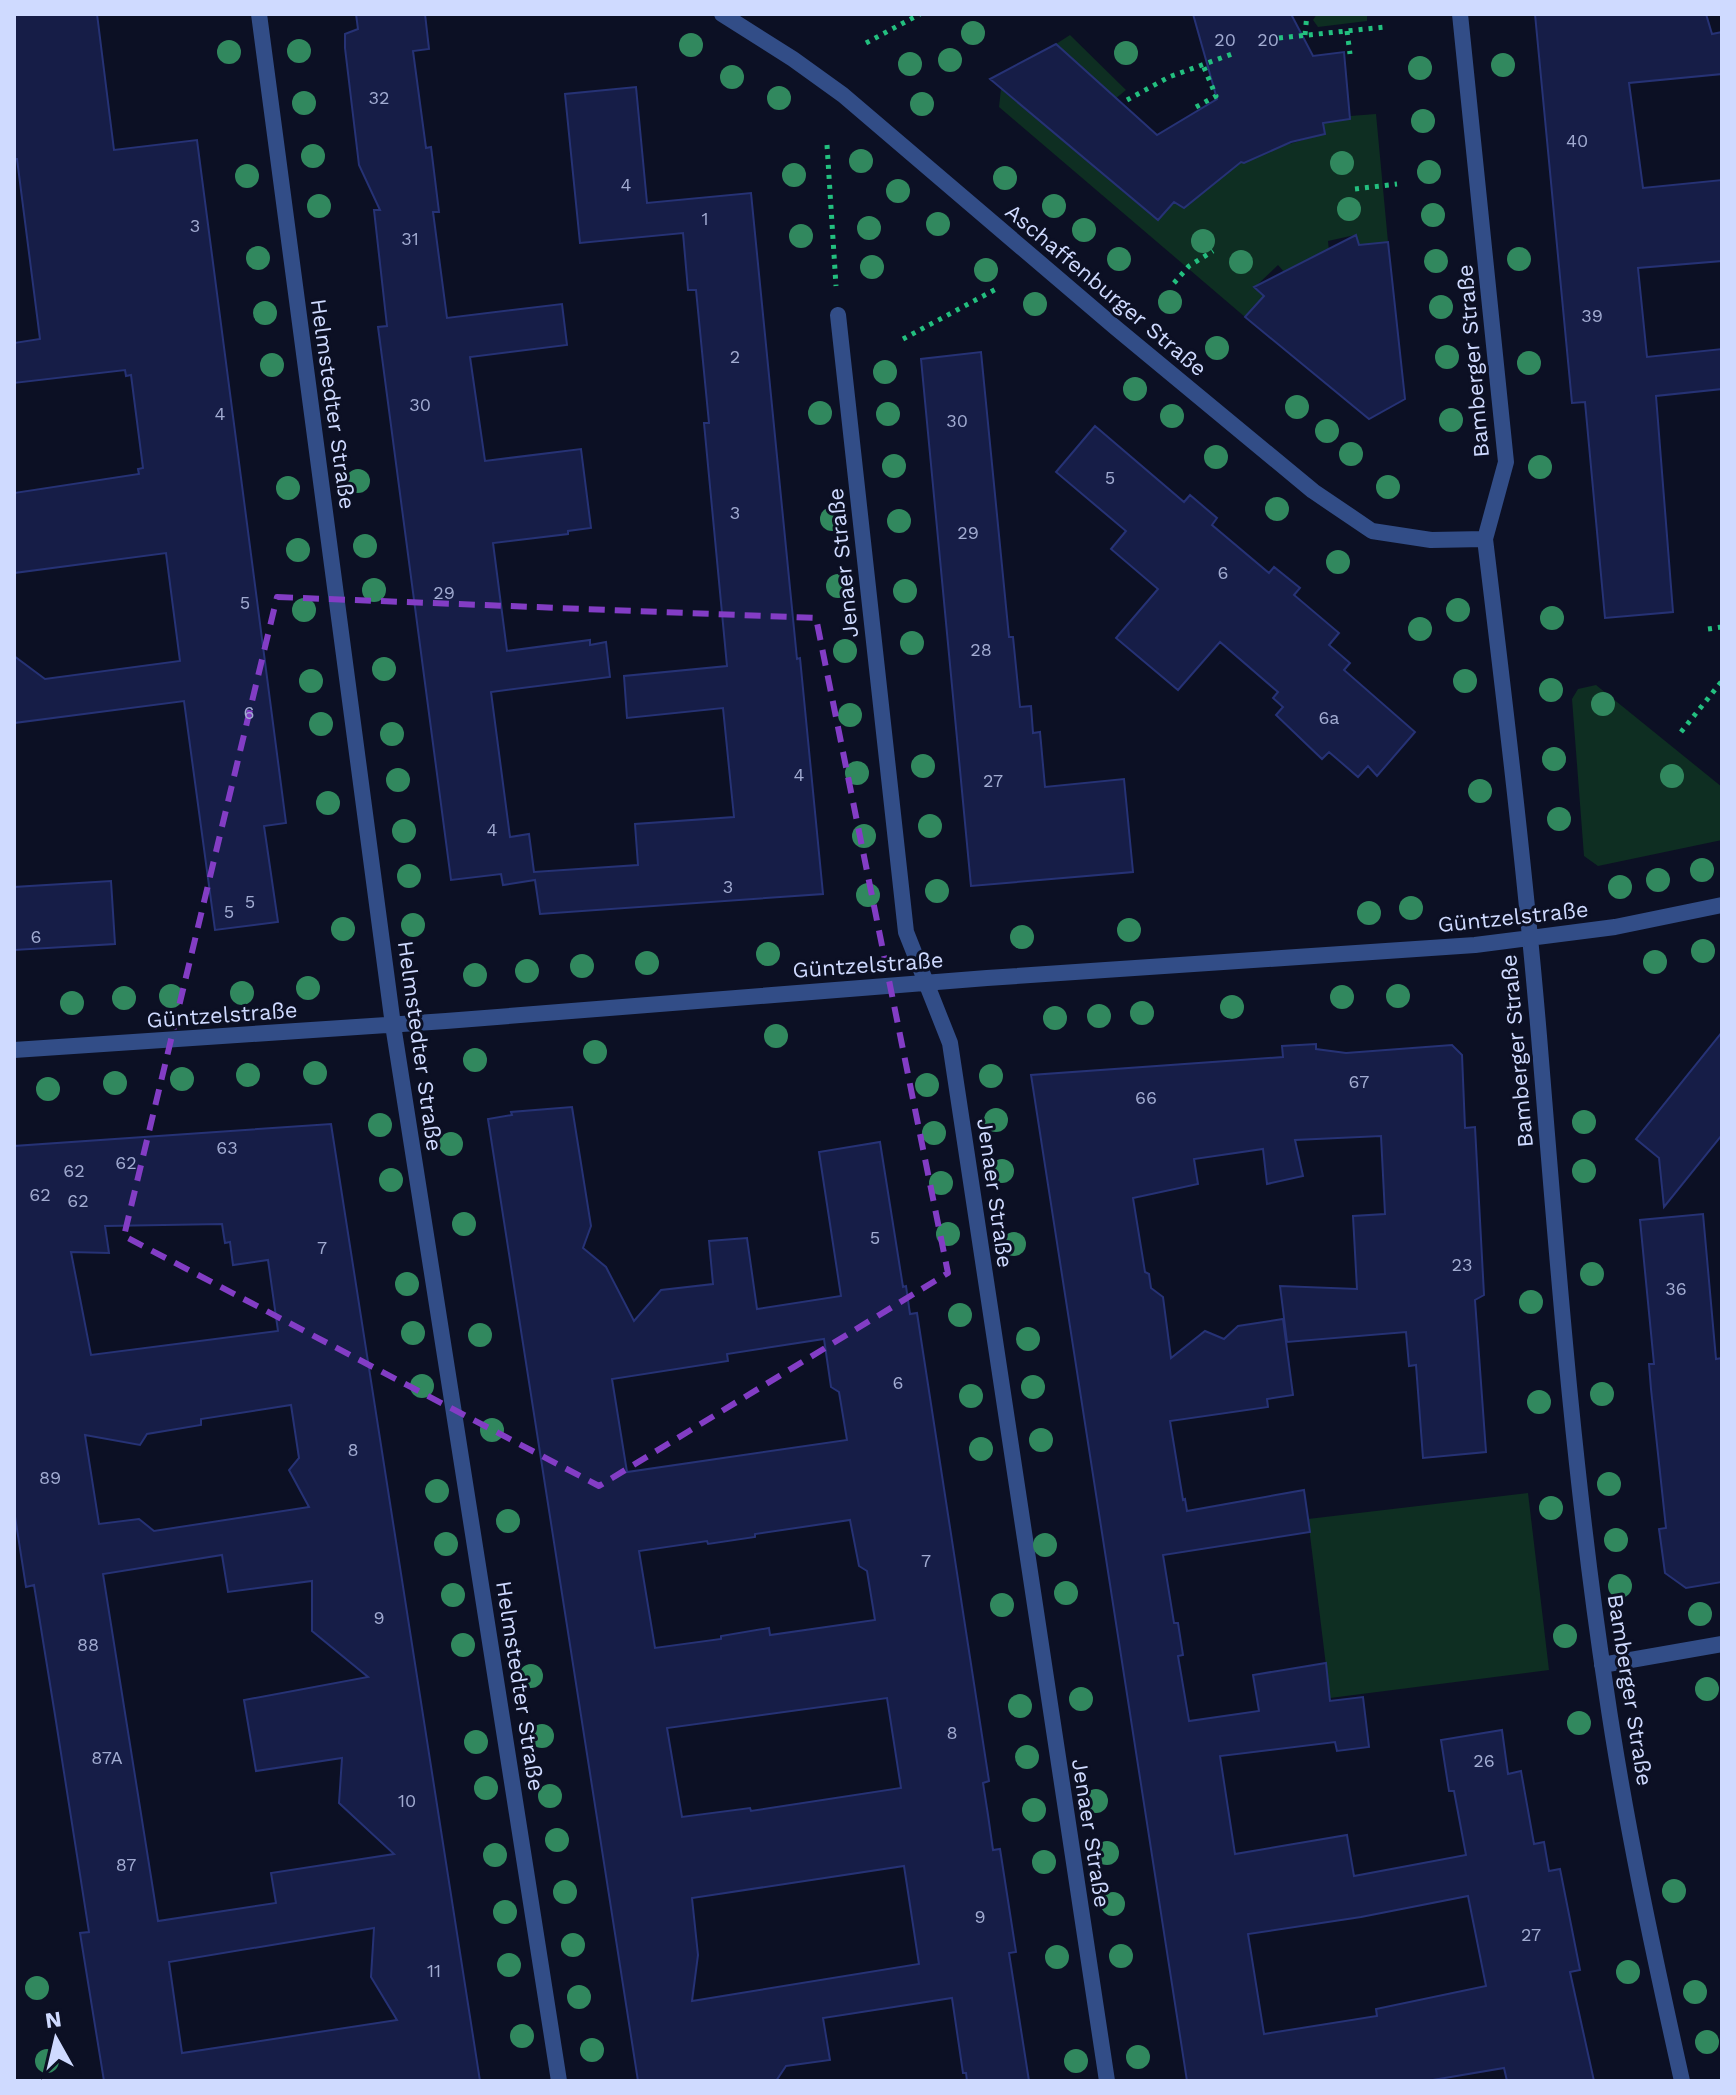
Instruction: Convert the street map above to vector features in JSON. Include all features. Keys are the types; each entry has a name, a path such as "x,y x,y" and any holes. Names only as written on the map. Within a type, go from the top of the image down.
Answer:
{"street":[{"name":"Helmstedter Straße","path":"259,14 393,1025 559,2081"},
{"name":"Aschaffenburger Straße","path":"722,14 843,95 1313,491 1372,531 1431,540 1485,539"},
{"name":"Bamberger Straße","path":"1460,14 1506,462 1485,539 1529,940 1561,1318 1602,1665 1630,1835 1682,2081"},
{"name":"Jenaer Straße","path":"838,315 906,932 950,1043 954,1063 1107,2081"},
{"name":"Güntzelstraße","path":"14,1050 393,1025 1529,940 1615,927 1722,905"},
{"path":"1602,1665 1722,1644"}],"path":[{"path":"866,43 920,14"},
{"path":"1305,35 1307,14"},
{"path":"1279,38 1385,27"},
{"path":"1347,31 1350,54"},
{"path":"1127,100 1169,77 1232,54"},
{"path":"1196,107 1216,96 1203,65"},
{"path":"827,145 838,315"},
{"path":"1355,189 1397,184"},
{"path":"1174,283 1189,266 1213,251"},
{"path":"903,339 998,288"},
{"path":"1708,629 1722,627"},
{"path":"1681,732 1722,681"}],"highlighted area":[{"path":"277,597 816,618 948,1273 599,1486 124,1236"}],"green space":[{"path":"1317,14 1367,14 1367,21 1318,27 1313,20"},
{"path":"1070,35 1126,90 1115,99 1056,44"},
{"path":"1001,89 1157,220 1174,202 1185,207 1222,174 1246,160 1325,134 1323,123 1376,114 1388,242 1359,245 1355,235 1328,241 1329,251 1285,273 1278,265 1255,287 1264,296 1245,317 999,107"},
{"path":"1596,685 1722,787 1722,840 1598,866 1584,856 1572,699 1578,689"},
{"path":"1528,1493 1549,1670 1330,1698 1308,1519"}],"building":[{"path":"14,14 97,14 114,150 197,140 286,823 264,826 278,922 215,930 184,701 14,723 14,656 45,679 180,661 166,553 14,573 14,493 139,474 138,469 143,468 131,375 126,376 125,370 14,383 14,343 40,339 17,159 14,159"},
{"path":"356,14 425,14 429,49 413,51 426,148 431,147 439,212 433,212 447,318 562,304 567,345 470,357 485,461 581,449 591,528 568,531 568,534 493,543 507,651 590,640 590,645 606,642 610,677 491,692 510,837 529,834 534,872 638,865 635,824 734,817 723,708 627,718 624,676 727,666 704,423 709,423 696,290 688,290 683,233 580,243 565,94 636,87 647,203 751,193 823,894 540,914 535,880 503,885 501,874 451,880 378,327 387,326 374,210 380,210 359,165 345,48 345,34 358,29"},
{"path":"1193,14 1291,14 1313,56 1344,52 1350,119 1323,123 1325,134 1291,142 1241,162 1184,208 1174,202 1158,220 990,79 1056,44 1157,135 1217,99"},
{"path":"1535,14 1706,14 1712,34 1722,32 1722,74 1629,83 1643,188 1722,180 1722,261 1638,268 1647,357 1722,349 1722,389 1656,396 1673,612 1605,618 1585,402 1572,403"},
{"path":"1356,235 1359,245 1388,242 1405,399 1369,419 1245,317 1264,296 1254,287"},
{"path":"981,352 1009,637 1013,637 1020,707 1031,706 1033,733 1040,732 1045,787 1124,779 1133,872 971,886 921,359"},
{"path":"1095,426 1184,502 1190,495 1217,518 1212,525 1269,573 1274,567 1300,588 1294,595 1339,633 1329,645 1350,663 1344,670 1415,732 1377,776 1368,766 1358,777 1329,752 1322,759 1276,715 1283,707 1273,698 1278,692 1220,642 1178,690 1116,638 1158,589 1111,549 1126,531 1056,472"},
{"path":"111,881 115,944 14,950 14,887"},
{"path":"1722,1032 1722,1135 1664,1207 1659,1158 1636,1139"},
{"path":"1316,1044 1316,1049 1346,1053 1452,1045 1462,1055 1465,1128 1475,1127 1484,1295 1475,1300 1486,1452 1423,1458 1416,1365 1409,1366 1406,1332 1287,1342 1280,1286 1357,1289 1353,1216 1385,1214 1381,1136 1295,1140 1303,1176 1267,1184 1263,1149 1194,1159 1198,1184 1133,1198 1145,1272 1149,1274 1151,1288 1163,1297 1171,1358 1205,1331 1224,1339 1238,1326 1283,1319 1293,1395 1267,1399 1268,1407 1170,1421 1187,1511 1304,1490 1310,1532 1163,1555 1174,1623 1178,1623 1183,1655 1178,1656 1189,1721 1259,1711 1253,1675 1326,1663 1330,1701 1363,1697 1369,1747 1337,1751 1335,1742 1220,1756 1235,1854 1347,1835 1354,1876 1466,1855 1454,1791 1449,1791 1441,1740 1502,1730 1508,1774 1521,1771 1534,1844 1544,1842 1549,1871 1560,1869 1580,1970 1570,1972 1594,2081 1507,2081 1504,2068 1427,2081 1187,2081 1031,1075 1283,1057 1282,1046","holes":["1468,1896 1486,1986 1376,2009 1377,2016 1264,2034 1248,1934 1361,1917"]},
{"path":"572,1107 591,1226 583,1248 606,1267 634,1321 661,1290 713,1284 709,1241 747,1238 757,1309 841,1296 819,1152 880,1142 903,1287 906,1286 910,1314 917,1313 989,1781 983,1783 993,1850 1000,1849 1016,1952 1009,1953 1029,2081 967,2081 966,2073 963,2073 952,1998 823,2018 830,2060 786,2066 776,2081 638,2081 488,1119 512,1115 511,1112","holes":["824,1339 831,1387 839,1392 847,1440 627,1472 612,1379 728,1361 727,1354","850,1520 859,1566 867,1571 875,1620 770,1635 769,1628 721,1636 721,1639 655,1648 639,1551 707,1541 708,1544 755,1537 755,1534","887,1698 901,1788 751,1811 750,1808 682,1817 667,1728","904,1866 919,1964 692,2001 698,1955 692,1898"]},
{"path":"331,1124 480,2081 104,2081 80,1933 89,1932 55,1715 34,1585 26,1587 14,1510 14,1146","holes":["222,1224 225,1243 230,1242 233,1265 268,1260 278,1331 91,1355 71,1252 109,1253 105,1226","291,1405 299,1458 289,1470 309,1507 154,1531 139,1519 99,1524 85,1435 140,1445 147,1434 201,1425 201,1419","222,1555 228,1592 312,1581 312,1631 368,1677 244,1700 256,1771 342,1758 339,1803 394,1854 271,1873 276,1903 158,1921 103,1574","374,1928 371,1977 397,2020 182,2053 169,1962"]},
{"path":"1703,1214 1716,1359 1722,1358 1722,1582 1686,1588 1665,1573 1659,1529 1666,1528 1651,1389 1649,1364 1654,1364 1640,1220"}]}
